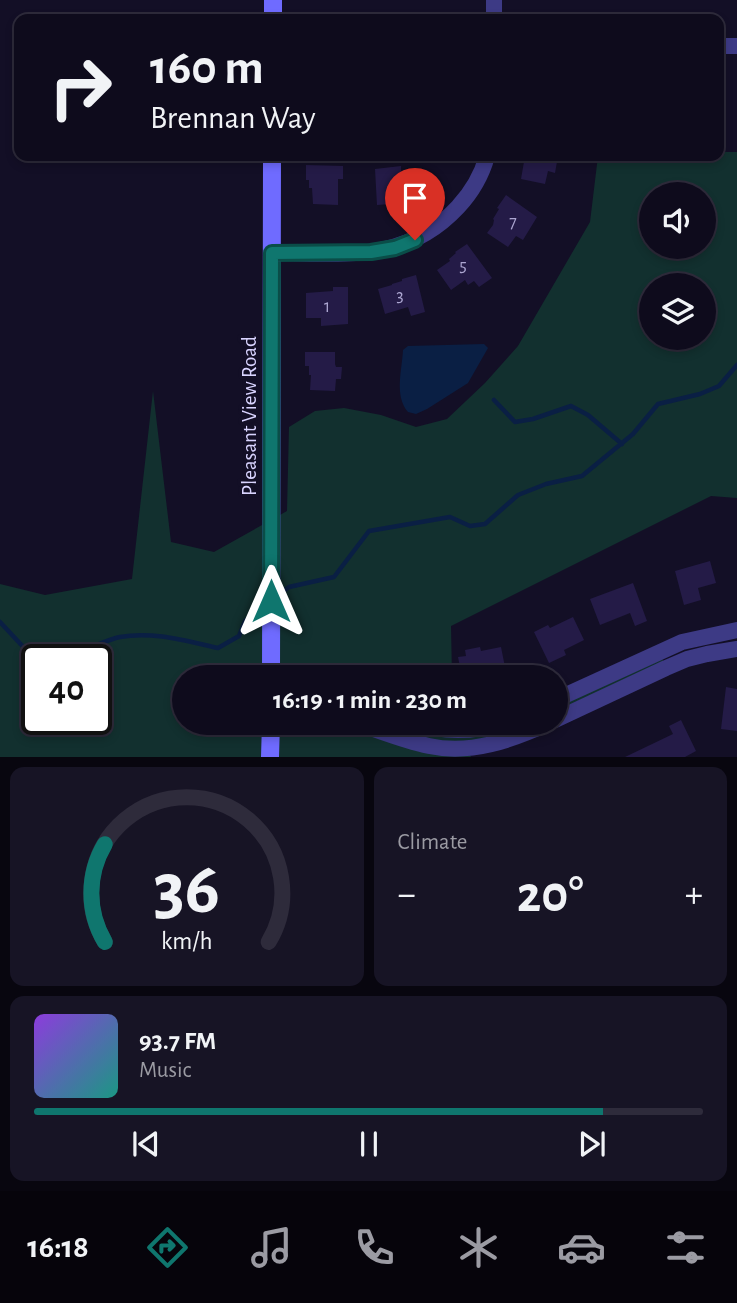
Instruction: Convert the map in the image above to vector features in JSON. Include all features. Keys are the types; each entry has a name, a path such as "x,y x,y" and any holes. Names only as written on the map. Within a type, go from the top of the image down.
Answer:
{"street":[{"name":"Pleasant View Road","path":"271,665 272,161"},
{"path":"272,253 371,252 395,248 415,240 434,229 463,201 485,161"},
{"path":"568,694 671,647 702,637 737,631"},
{"path":"671,647 681,662"},
{"path":"568,714 681,662 737,649"},
{"path":"270,757 271,735"},
{"path":"394,735 425,745 455,748 499,743 523,735"},
{"path":"425,745 427,735"}],"green space":[{"path":"724,152 737,152 737,498 711,496 451,626 452,665 172,665 172,735 499,735 465,743 471,757 0,757 0,584 45,595 132,579 153,391 171,542 214,552 287,511 289,427 315,411 344,408 381,415 416,427 447,419 485,383 518,346 590,222 597,161 724,161"},
{"path":"663,659 663,662 569,705 568,702"}],"water":[{"path":"484,344 488,348 468,383 427,409 416,414 408,412 400,391 403,350 408,346"}],"building":[{"path":"524,161 557,161 555,173 548,171 545,184 521,179"},
{"path":"306,165 343,166 343,179 338,179 338,205 313,204 312,188 309,188 309,180 306,180"},
{"path":"401,166 401,171 415,170 417,194 390,199 391,204 377,205 375,169"},
{"path":"506,195 537,217 523,240 516,236 508,247 487,233 493,225 493,219 499,209 497,208"},
{"path":"467,244 492,278 479,287 474,281 468,285 465,280 451,290 437,270"},
{"path":"416,275 425,312 411,316 408,307 385,314 378,289"},
{"path":"333,287 348,287 348,324 321,326 321,318 306,318 306,293 333,291"},
{"path":"305,352 335,352 336,367 342,367 341,379 336,379 335,391 310,390 311,375 309,366 305,366"},
{"path":"710,561 716,583 698,588 701,600 684,605 675,571"},
{"path":"633,583 647,621 635,626 630,613 600,625 590,599"},
{"path":"573,617 584,640 564,650 566,655 549,663 534,632"},
{"path":"480,647 481,651 501,647 505,665 460,665 458,657 466,656 465,650"},
{"path":"726,687 737,689 737,731 721,729"},
{"path":"681,720 696,751 685,757 625,757 673,734 669,726"}],"waterway":[{"path":"278,595 289,587 334,577 369,531 450,517 470,526 485,524 518,495 546,484 582,476 633,434 658,404 700,394 719,386 737,365"},
{"path":"494,400 515,422 571,406 588,415 622,444"},
{"path":"99,644 120,637 145,635 218,648 239,636 245,621 265,604"},
{"path":"0,622 21,644"}],"route":[{"path":"271,601 272,253 371,252 395,248 415,240"}]}
